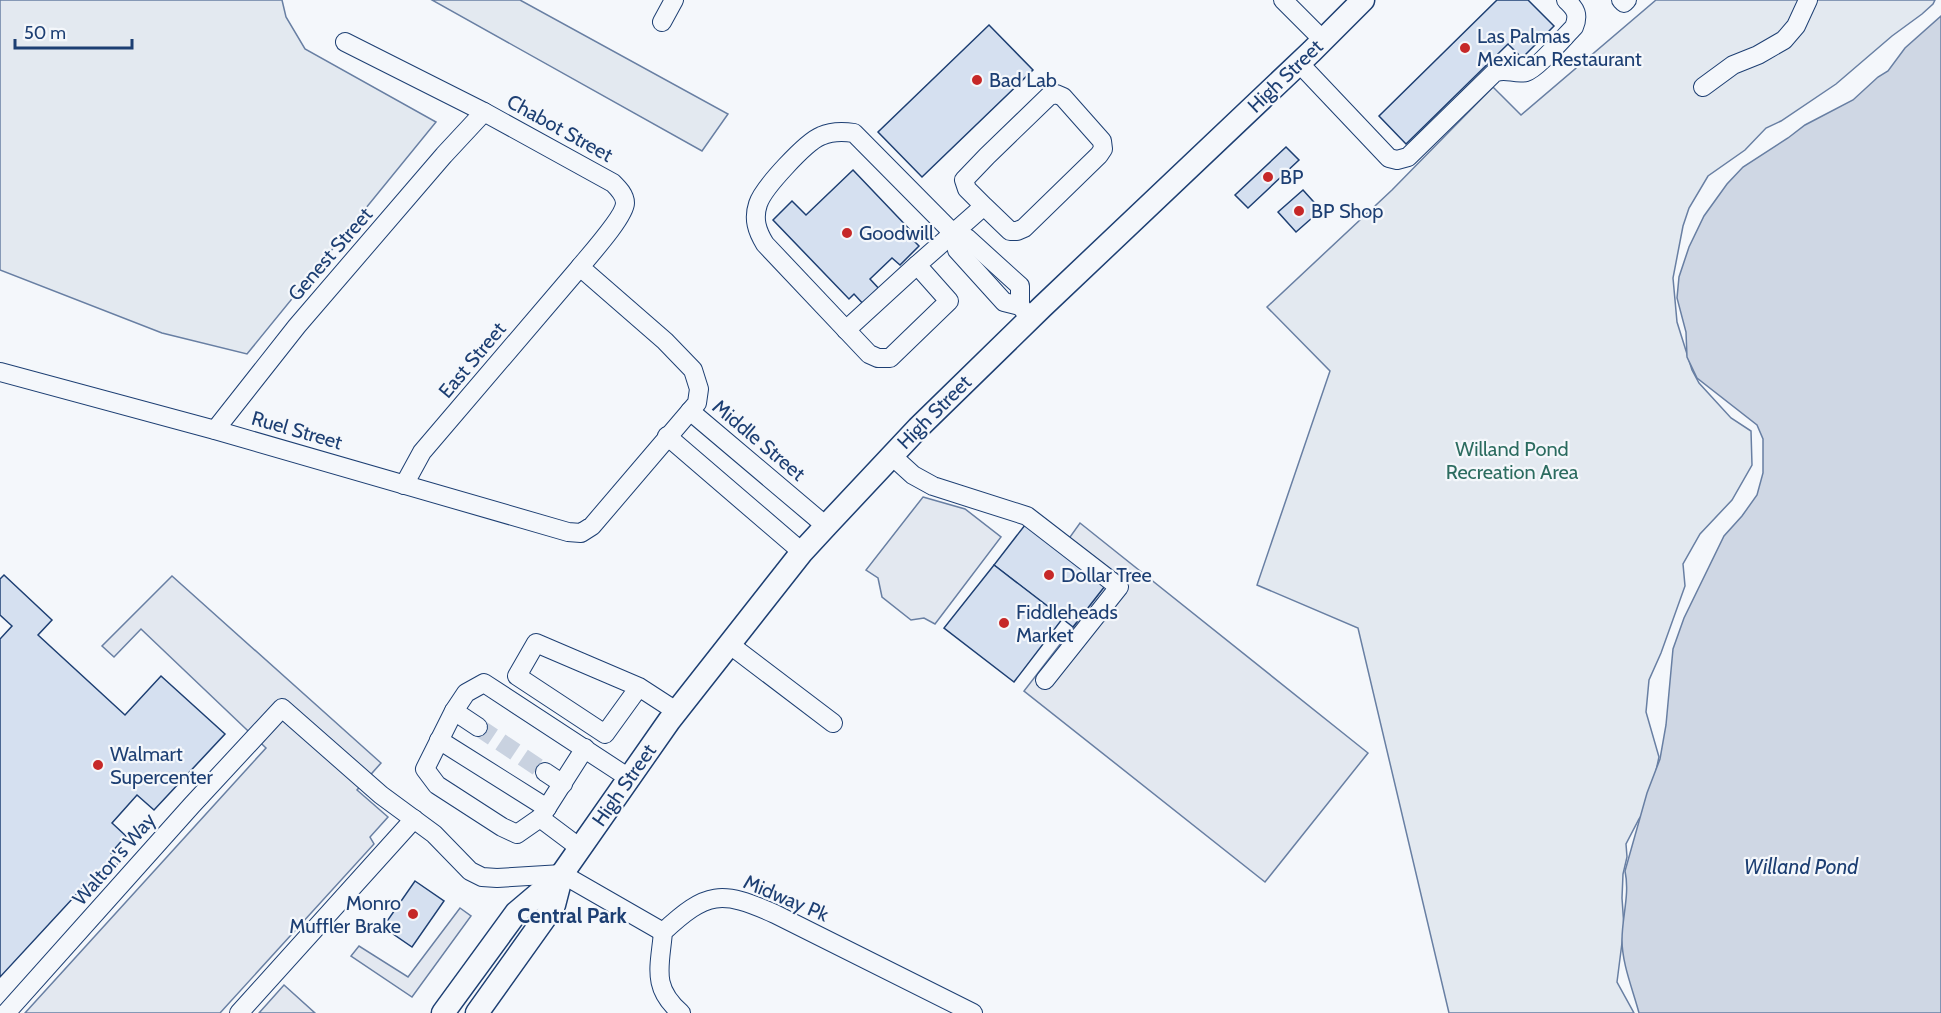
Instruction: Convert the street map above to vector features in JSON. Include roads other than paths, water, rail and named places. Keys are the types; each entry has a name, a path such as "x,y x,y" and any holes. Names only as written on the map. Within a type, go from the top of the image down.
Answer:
{"main road":[{"name":"High Street","path":"443,1013 516,913 562,874 676,711 802,552 1025,312 1299,63 1363,0"},
{"name":"High Street","path":"480,1012 554,905 562,874"}],"street":[{"path":"662,22 674,0"},
{"path":"1283,0 1323,40"},
{"path":"1299,63 1389,158 1397,160 1408,157 1494,73 1501,70 1524,73 1539,63 1574,27 1577,12 1566,0"},
{"path":"1703,87 1733,65 1758,55 1784,40 1796,26 1808,0"},
{"name":"Chabot Street","path":"345,42 484,112 613,183 621,192 625,204 622,214 580,267"},
{"path":"1056,94 1063,97 1102,141 1103,149 1099,155 1024,228 1010,231 984,206 967,189 964,180 1049,96 1056,94"},
{"name":"Genest Street","path":"214,430 297,326 444,155 484,112"},
{"path":"917,266 949,301 890,358 878,358 869,354 765,244 757,231 758,203 766,188 810,141 824,134 840,131 854,133 954,234 957,250 1004,302 1025,312"},
{"path":"846,330 984,206"},
{"path":"580,267 666,341 693,370 699,389 697,403 690,411"},
{"name":"East Street","path":"404,485 422,452 580,267"},
{"name":"Ruel Street","path":"0,372 214,430 568,532 581,533"},
{"name":"Middle Street","path":"581,533 592,526 690,411 826,526"},
{"path":"667,436 802,552"},
{"path":"891,455 913,475 933,486 1027,516 1119,587 1045,680"},
{"path":"639,687 605,734 517,676 536,643 639,687 676,711"},
{"path":"729,644 833,723"},
{"path":"585,748 544,813 517,834 502,827 437,785 425,769 454,711 466,693 484,683 585,748 629,778"},
{"name":"Walton's Way","path":"6,1013 282,708 381,795 414,819"},
{"path":"454,711 478,727"},
{"path":"439,740 544,813 580,848"},
{"path":"545,772 563,783"},
{"path":"239,1013 414,819 435,834 470,871 482,877 562,874 663,932 659,978 662,992 670,1004 681,1013"},
{"name":"Midway Pk","path":"663,932 677,919 711,899 728,897 746,901 973,1013"}],"water":[{"name":"Willand Pond","path":"1941,16 1941,1013 1639,1013 1622,949 1627,888 1625,871 1647,793 1660,759 1666,725 1673,649 1684,618 1724,536 1757,495 1763,473 1763,439 1757,425 1697,378 1687,357 1686,332 1677,298 1679,277 1689,247 1704,216 1727,184 1743,167 1805,125 1853,100 1888,71 1905,48"}],"tunnel":[{"path":"478,727 545,772"}],"place":[{"name":"Las Palmas Mexican Restaurant","path":"1465,48"},
{"name":"Bad Lab","path":"977,80"},
{"name":"BP","path":"1268,177"},
{"name":"BP Shop","path":"1299,211"},
{"name":"Goodwill","path":"847,233"},
{"name":"Dollar Tree","path":"1049,575"},
{"name":"Fiddleheads Market","path":"1004,623"},
{"name":"Walmart Supercenter","path":"98,765"},
{"name":"Monro Muffler Brake","path":"413,914"}],"district":[{"name":"Central Park","path":"572,915"}],"park label":[{"name":"Willand Pond Recreation Area","path":"1512,460"}]}
